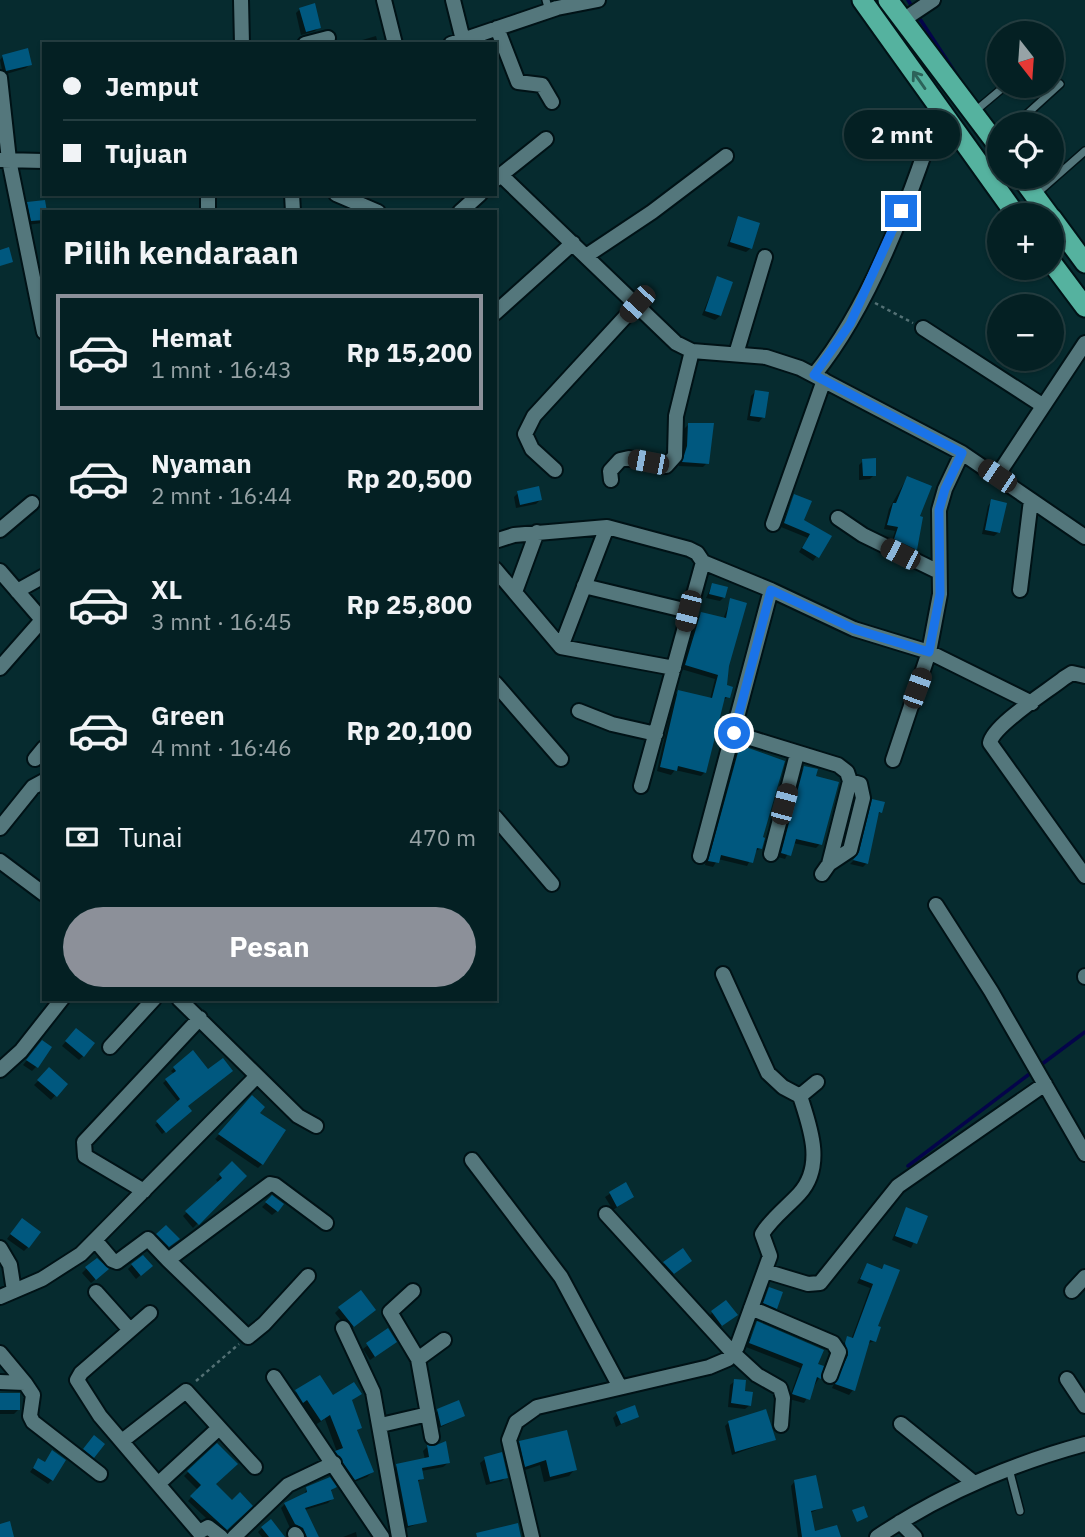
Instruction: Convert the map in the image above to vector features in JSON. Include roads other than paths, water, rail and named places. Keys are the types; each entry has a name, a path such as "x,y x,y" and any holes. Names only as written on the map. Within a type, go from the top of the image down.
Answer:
{"highway":[{"path":"862,0 1007,203"},
{"path":"888,0 917,10 974,113 987,129"},
{"path":"1039,190 1045,203"},
{"path":"1064,235 1085,263"},
{"path":"1064,279 1085,307"}],"street":[{"path":"241,0 242,42"},
{"path":"384,0 394,42"},
{"path":"453,0 457,42 548,5 597,0"},
{"path":"497,27 518,82 542,85 552,102"},
{"path":"313,42 328,38"},
{"path":"0,78 5,160 42,323"},
{"path":"773,524 819,378 850,324 893,231 939,109"},
{"path":"546,139 498,178 573,243 676,343 692,351 766,357 819,378 962,453 1085,537"},
{"path":"586,256 652,212 726,156"},
{"path":"5,160 42,161"},
{"path":"341,196 373,210"},
{"path":"462,210 478,196"},
{"path":"497,311 573,243"},
{"path":"736,354 765,257"},
{"path":"555,470 533,449 525,434 527,428 534,416 637,304"},
{"path":"923,328 1042,405"},
{"path":"997,476 1085,343"},
{"path":"611,480 610,471 620,460 629,458 666,466 672,462 675,456 676,416 692,351"},
{"path":"892,760 929,652 940,594 941,499 962,453"},
{"path":"1020,590 1031,500"},
{"path":"0,530 32,503"},
{"path":"838,518 863,534 939,572"},
{"path":"561,647 607,527"},
{"path":"497,541 537,532 607,527 689,549 698,553 703,562 854,629 929,652 1032,704"},
{"path":"515,592 537,532"},
{"path":"641,786 703,562"},
{"path":"0,571 42,620"},
{"path":"497,571 547,635 561,647 674,668"},
{"path":"17,591 42,577"},
{"path":"583,586 688,611"},
{"path":"701,856 771,590"},
{"path":"0,668 42,622"},
{"path":"1085,676 1072,673 992,736 990,743 1085,876"},
{"path":"497,685 561,759"},
{"path":"579,711 611,724 656,734"},
{"path":"734,733 838,765 847,772 850,781 860,784 863,799 850,850 825,869"},
{"path":"771,854 797,754"},
{"path":"0,828 33,787 42,782"},
{"path":"497,819 552,884"},
{"path":"0,861 42,892"},
{"path":"936,905 1085,1154"},
{"path":"532,1537 510,1452 510,1431 516,1422 537,1407 709,1367 733,1353 770,1256 762,1234 800,1193 812,1174 813,1137 800,1096 783,1087 768,1073 723,974"},
{"path":"0,1070 20,1051 60,1001"},
{"path":"110,1047 152,1001"},
{"path":"180,1001 298,1116 316,1126"},
{"path":"144,1191 85,1156 84,1142 200,1018"},
{"path":"765,1271 808,1284 820,1283 898,1186 1040,1075"},
{"path":"0,1248 10,1265 7,1294 42,1279 80,1254 257,1076"},
{"path":"800,1096 817,1082"},
{"path":"472,1160 561,1277 621,1387"},
{"path":"169,1260 270,1184 326,1223"},
{"path":"606,1214 733,1353 757,1375 780,1388 781,1425"},
{"path":"95,1240 112,1260 117,1262 148,1239 248,1337 264,1324 308,1276"},
{"path":"1072,1291 1085,1277"},
{"path":"96,1292 130,1330"},
{"path":"413,1292 390,1312 418,1359 432,1437"},
{"path":"751,1308 833,1343 839,1352 830,1376"},
{"path":"150,1313 81,1373 78,1380 87,1399 198,1535 208,1527 221,1537"},
{"path":"343,1328 369,1381 381,1425 399,1537"},
{"path":"418,1359 444,1340"},
{"path":"0,1353 33,1395 30,1416 33,1422 100,1474"},
{"path":"274,1377 382,1537"},
{"path":"1068,1379 1085,1406"},
{"path":"0,1382 25,1383"},
{"path":"122,1441 186,1391 255,1468"},
{"path":"381,1425 428,1415"},
{"path":"901,1424 974,1483"},
{"path":"158,1484 219,1428"},
{"path":"877,1537 974,1483 1085,1445"},
{"path":"234,1537 288,1485 334,1463"},
{"path":"900,1522 915,1537"}],"lane":[{"path":"974,113 991,98"},
{"path":"1029,112 1045,98"},
{"path":"1039,190 1085,151"},
{"path":"1009,1469 1020,1511"}],"waterway":[{"path":"908,0 914,10"},
{"path":"918,16 958,77"},
{"path":"1038,1067 1085,1032"},
{"path":"908,1166 1032,1072"}]}
